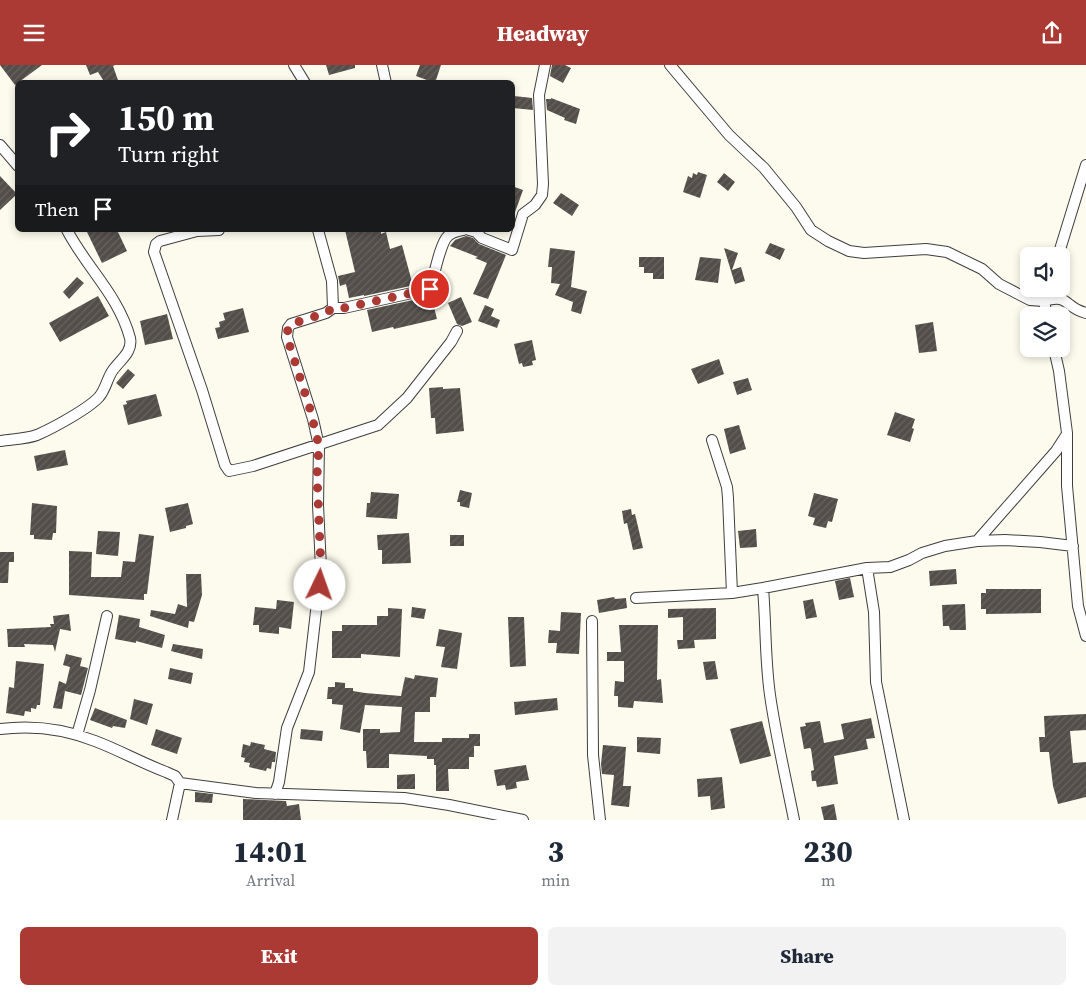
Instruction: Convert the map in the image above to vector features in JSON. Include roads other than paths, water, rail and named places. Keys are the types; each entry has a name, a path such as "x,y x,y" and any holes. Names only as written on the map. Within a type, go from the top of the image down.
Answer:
{"street":[{"path":"294,65 304,80"},
{"path":"382,65 385,80"},
{"path":"476,232 482,238 512,250 523,214 535,205 542,195 539,95 545,65"},
{"path":"670,65 729,135 764,168 796,207 811,231 849,251 864,253 926,249 947,252 982,269 999,284 1030,300 1044,301 1061,298 1073,308 1086,313"},
{"path":"0,145 15,162"},
{"path":"1061,247 1086,165"},
{"path":"0,441 37,435 94,401 100,395 111,371 128,353 130,347 130,339 116,304 68,232"},
{"path":"193,232 160,241 156,244 154,252 202,390 225,465 229,471 240,470 319,446 378,425 406,398 451,342 457,331"},
{"path":"316,232 332,281 333,308"},
{"path":"275,794 279,782 288,728 309,671 321,568 318,505 319,446 309,405 287,337 288,328 291,324 326,313 333,308 344,308 430,289 443,243 453,232"},
{"path":"1045,297 1045,307"},
{"path":"1056,357 1067,433 1068,486 1078,606 1086,636"},
{"path":"977,541 1056,451 1067,433"},
{"path":"712,440 728,498 732,593"},
{"path":"636,598 732,593 867,568 890,567 922,553 945,546 977,541 1031,541 1073,547"},
{"path":"1074,559 1086,562"},
{"path":"867,568 874,612 876,681 904,820"},
{"path":"763,588 766,623 766,660 770,695 794,820"},
{"path":"77,735 90,690 107,616"},
{"path":"592,621 593,755 600,820"},
{"path":"0,729 34,727 95,740 175,776 180,783 256,793 404,798 523,820"},
{"path":"172,820 180,783"}]}
